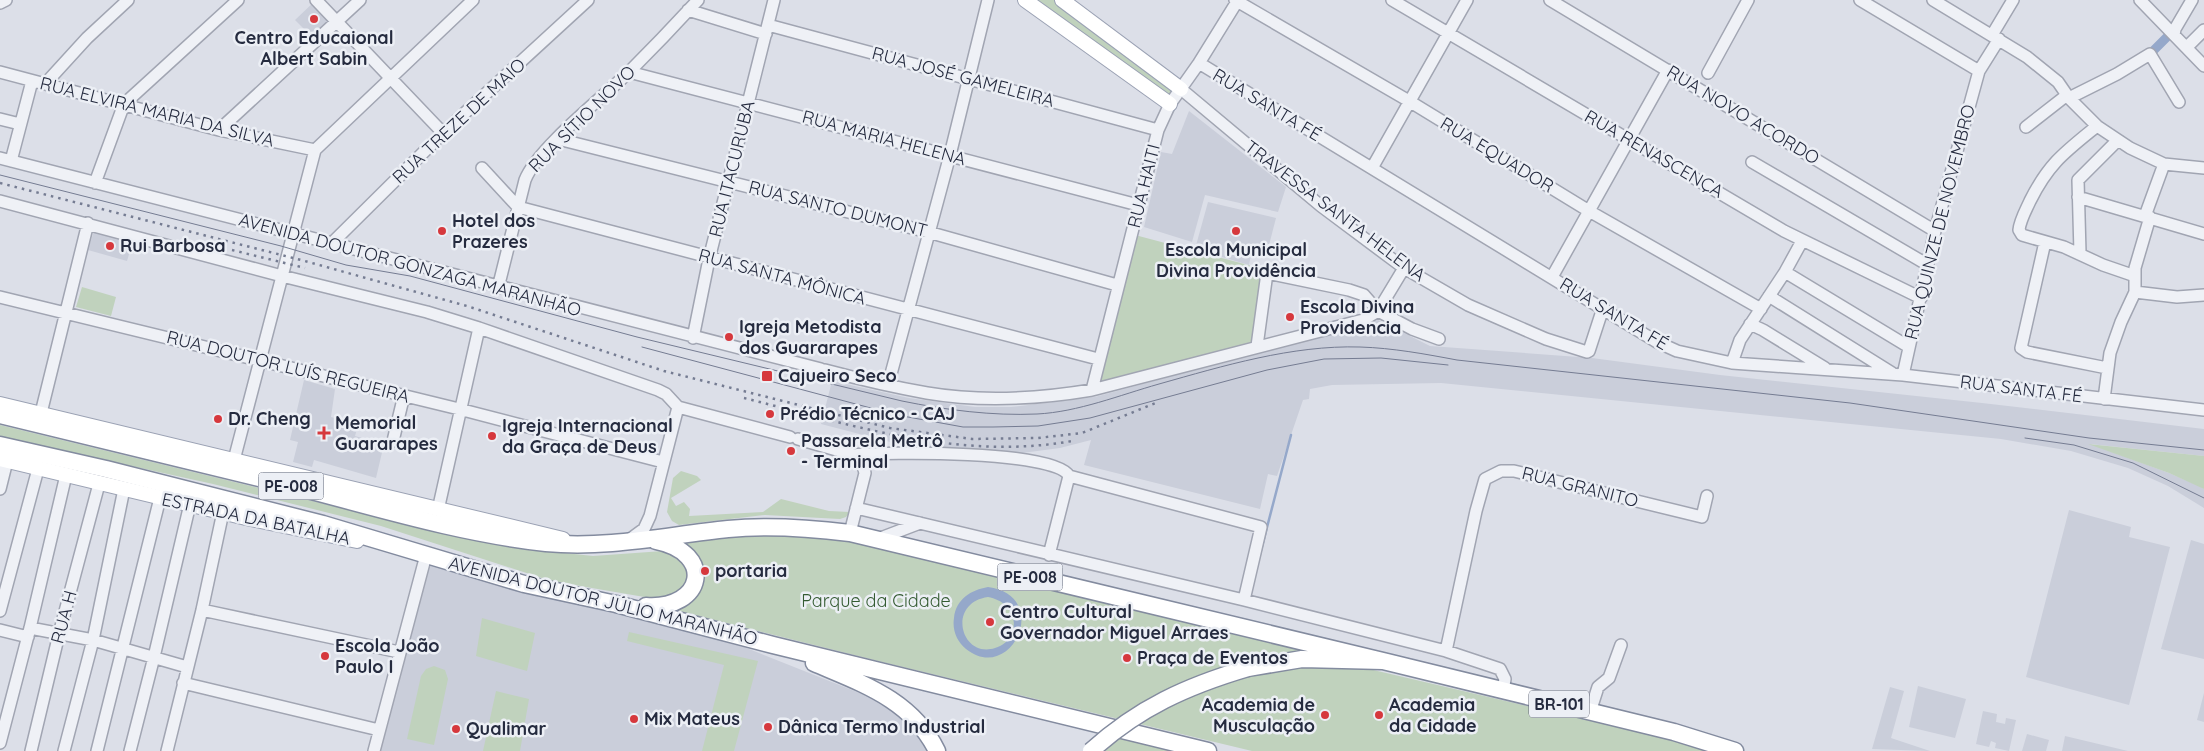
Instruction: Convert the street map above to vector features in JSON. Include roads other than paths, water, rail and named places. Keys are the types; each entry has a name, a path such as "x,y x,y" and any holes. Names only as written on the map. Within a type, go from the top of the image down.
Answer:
{"highway":[{"name":"AVENIDA DOUTOR JÚLIO MARANHÃO","path":"0,415 433,522 511,538 583,545 762,527 797,526 850,533 1383,661"},
{"name":"AVENIDA DOUTOR JÚLIO MARANHÃO","path":"0,445 106,469 322,524 524,584 616,604 773,645 1208,751"},
{"path":"616,604 668,606 679,602 692,588 694,566 687,554 672,545 646,540"},
{"path":"773,645 881,692 900,706 927,732 936,751"},
{"name":"BR-101","path":"1091,751 1113,731 1170,695 1209,679 1248,668 1302,659 1383,661 1674,732 1735,751"}],"main road":[{"path":"1025,0 1170,104"},
{"path":"1062,0 1181,89"},
{"path":"0,404 583,545"},
{"path":"4,460 99,484"},
{"name":"ESTRADA DA BATALHA","path":"99,484 420,554"}],"street":[{"path":"0,3 6,0"},
{"path":"46,84 92,32 128,0"},
{"path":"96,183 124,104 238,0"},
{"path":"316,0 443,133"},
{"path":"219,130 360,0"},
{"path":"234,460 315,150 473,0"},
{"name":"RUA TREZE DE MAIO","path":"331,244 443,133 588,0"},
{"name":"RUA SÍTIO NOVO","path":"498,288 518,207 530,169 558,139 629,72 698,0"},
{"name":"RUA ITACURUBA","path":"693,338 709,258 774,0"},
{"name":"RUA HAITI","path":"1092,390 1098,359 1117,285 1134,230 1138,205 1158,130 1170,104 1199,63 1237,0"},
{"name":"RUA EQUADOR","path":"1237,0 1589,210 1761,309"},
{"name":"RUA RENASCENÇA","path":"1392,0 1802,241 1921,298"},
{"path":"1372,168 1447,32 1467,0"},
{"name":"RUA NOVO ACORDO","path":"1550,0 1935,231"},
{"path":"1708,73 1748,0"},
{"path":"1860,0 1979,71"},
{"path":"1933,0 1996,37 2052,76 2068,97 2097,126 2130,148 2164,164 2204,168"},
{"name":"RUA QUINZE DE NOVEMBRO","path":"1898,374 1909,347 1935,231 1979,71 2013,0"},
{"path":"2140,0 2164,25 2175,31 2204,66"},
{"path":"2175,31 2192,0"},
{"path":"888,386 950,155 984,1"},
{"name":"RUA JOSÉ GAMELEIRA","path":"688,10 968,78 1158,130"},
{"path":"2187,47 2204,30"},
{"path":"2026,127 2068,97 2101,83 2150,54 2179,102"},
{"name":"RUA SANTA FÉ","path":"1199,63 1664,346 1689,354 1732,363 1898,374 2204,410"},
{"path":"1552,277 1668,70"},
{"name":"RUA ELVIRA MARIA DA SILVA","path":"0,72 219,130 315,150"},
{"name":"RUA MARIA HELENA","path":"629,72 1138,205"},
{"path":"6,160 20,124 32,81"},
{"name":"TRAVESSA SANTA HELENA","path":"1181,89 1321,206 1404,268 1455,299 1546,339 1586,352 1589,350 1603,308"},
{"path":"0,119 20,124"},
{"path":"2097,126 2055,160 2046,171 2025,211 2019,226 2019,232 2080,253 2103,265 2135,276"},
{"name":"RUA SANTO DUMONT","path":"558,139 928,232 1117,285"},
{"path":"2080,253 2077,183 2082,175 2118,140"},
{"name":"AVENIDA DOUTOR GONZAGA MARANHÃO","path":"6,160 693,338 928,394 964,397 1060,395 1092,390 1363,320 1378,311"},
{"path":"1752,162 1928,266"},
{"path":"2104,399 2107,368 2121,322 2135,292 2135,276 2147,216 2164,164"},
{"path":"482,168 518,207"},
{"path":"2078,197 2204,234"},
{"path":"0,201 282,276 427,312 658,390 666,394 678,407 854,454 891,452 998,457 1058,467 1066,472 1068,476 1261,527 1244,600"},
{"name":"RUA SANTA MÔNICA","path":"518,207 1098,359"},
{"path":"41,414 88,223"},
{"path":"1732,363 1740,340 1785,272 1802,241"},
{"path":"2046,242 2021,348 2028,352 2107,368"},
{"path":"1378,311 1404,268"},
{"path":"1785,272 1909,347"},
{"path":"1257,346 1268,273 1349,290 1367,297 1378,311 1412,329 1439,339"},
{"path":"2135,292 2177,297 2204,295"},
{"path":"1769,296 1898,374"},
{"name":"RUA DOUTOR LUÍS REGUEIRA","path":"0,297 404,395 663,462"},
{"path":"1750,324 1772,335 1827,369"},
{"path":"438,510 459,409 479,328"},
{"path":"393,441 404,395"},
{"path":"626,542 638,534 647,523 678,407"},
{"path":"850,533 865,473 862,462 854,454"},
{"path":"0,489 4,460"},
{"path":"0,611 38,469"},
{"name":"RUA GRANITO","path":"1446,651 1476,511 1485,479 1490,476 1501,472 1514,471 1702,517 1707,496"},
{"path":"0,743 29,632 66,475"},
{"path":"1050,555 1068,476"},
{"name":"RUA H","path":"31,751 59,634 99,484"},
{"path":"64,751 93,640 124,489"},
{"path":"97,751 160,498"},
{"path":"130,751 190,504"},
{"path":"856,508 1244,600 1446,651 1500,670 1505,679 1503,690"},
{"path":"168,751 202,610 223,512"},
{"path":"876,540 920,523"},
{"path":"374,751 399,652 420,554"},
{"path":"202,610 399,652"},
{"path":"0,630 59,634 93,640 187,667"},
{"path":"1590,712 1598,688 1609,678 1621,645"},
{"path":"183,683 379,730"}],"water":[{"path":"988,587 1008,594 1018,606 1021,620 1018,635 1010,648 998,656 983,657 966,649 960,643 955,631 954,618 955,611 965,596 976,590","holes":["988,597 1000,601 1009,609 1014,620 1014,626 1011,636 1003,644 995,648 983,649 974,646 967,638 963,629 963,619 967,609 975,601"]}],"waterway":[{"path":"2144,57 2151,53 2175,29"},
{"path":"1259,558 1291,435"}],"tram line":[{"path":"0,175 281,246 346,265 410,276 637,337 902,401 952,410 1003,414 1052,413 1083,407 1183,377 1258,358 1309,349 1360,347 1397,350 1457,360 1850,403 2089,438 2204,450"},
{"path":"642,347 897,415 963,427 1038,426 1090,418 1267,370 1324,359 1381,358 1448,365"},
{"path":"2025,438 2074,445 2133,463 2204,498"}],"railway":[{"path":"0,183 301,260 467,306 664,371 890,428 972,439 1038,438 1082,433 1158,402"},
{"path":"232,250 305,268"},
{"path":"744,398 865,429 947,443 988,447 1030,446 1072,441"}],"place":[{"name":"Centro Educaional Albert Sabin","path":"314,19"},
{"name":"Hotel dos Prazeres","path":"442,231"},
{"name":"Escola Municipal Divina Providência","path":"1236,231"},
{"name":"Rui Barbosa","path":"110,246"},
{"name":"Escola Divina Providencia","path":"1290,317"},
{"name":"Igreja Metodista dos Guararapes","path":"729,337"},
{"name":"Cajueiro Seco","path":"767,376"},
{"name":"Prédio Técnico - CAJ","path":"770,414"},
{"name":"Dr. Cheng","path":"218,419"},
{"name":"Memorial Guararapes","path":"324,433"},
{"name":"Igreja Internacional da Graça de Deus","path":"492,436"},
{"name":"Passarela Metrô - Terminal","path":"791,451"},
{"name":"portaria","path":"705,571"},
{"name":"Centro Cultural Governador Miguel Arraes","path":"990,622"},
{"name":"Escola João Paulo I","path":"325,656"},
{"name":"Praça de Eventos","path":"1127,658"},
{"name":"Academia de Musculação","path":"1325,715"},
{"name":"Academia da Cidade","path":"1379,715"},
{"name":"Mix Mateus","path":"634,719"},
{"name":"Dânica Termo Industrial","path":"768,727"},
{"name":"Qualimar","path":"456,729"}],"park label":[{"name":"Parque da Cidade","path":"876,601"}]}
